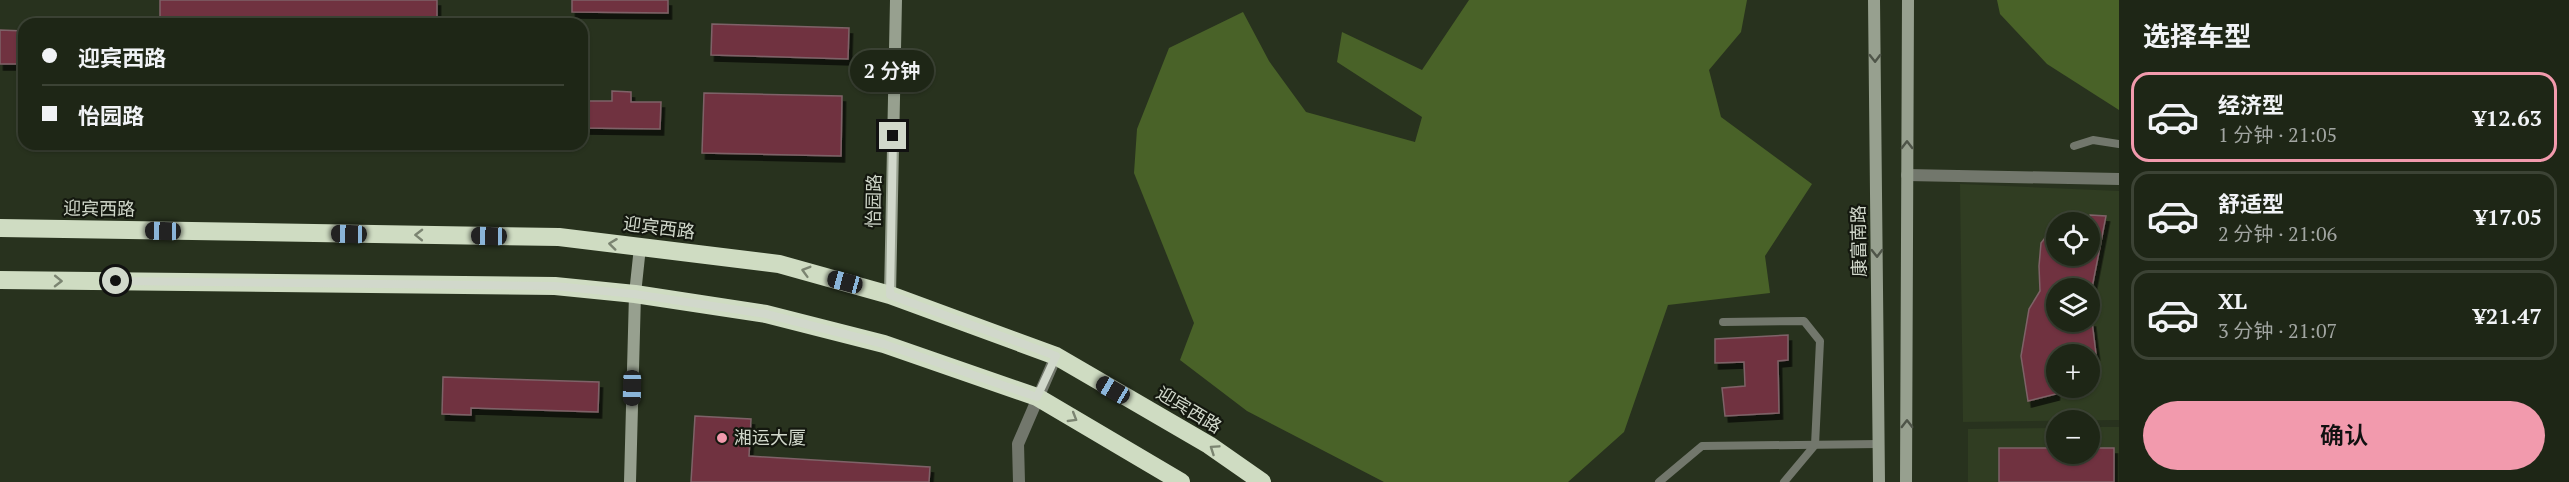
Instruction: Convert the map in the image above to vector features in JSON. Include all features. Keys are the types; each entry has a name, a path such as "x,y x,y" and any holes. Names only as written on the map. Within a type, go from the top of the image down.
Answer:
{"highway":[{"name":"迎宾西路","path":"0,228 559,237 779,264 890,295 1056,356 1209,445 1262,482"},
{"path":"0,280 555,286 634,294 777,316 884,344 1037,397 1181,482"}],"main road":[{"name":"怡园路","path":"890,295 896,0"},
{"name":"康富南路","path":"1874,0 1879,482"},
{"path":"1906,482 1908,0"},
{"path":"630,482 634,294 640,247"}],"street":[{"path":"1907,175 2119,179"},
{"path":"1019,482 1018,444 1056,356"}],"lane":[{"path":"2074,146 2093,141 2119,144"},
{"path":"1723,322 1804,321 1820,341 1815,445 1784,482"},
{"path":"1659,482 1701,446 1879,444"}],"shaded area":[{"path":"1960,184 2119,191 2119,420 2100,420 2100,410 2046,410 2046,421 1963,422"},
{"path":"2100,427 2119,427 2119,482 1968,482 1968,429 2046,428 2046,464 2100,464"}],"green space":[{"path":"1469,0 1747,0 1741,32 1709,70 1721,117 1812,184 1765,256 1770,293 1668,305 1624,432 1568,482 1384,482 1247,411 1180,360 1194,323 1134,173 1137,129 1169,48 1243,12 1269,61 1306,112 1415,142 1422,117 1337,62 1342,32 1422,70"},
{"path":"1997,0 2119,0 2119,110 2047,64 2000,14"}],"building":[{"path":"160,0 437,0 437,18 160,18"},
{"path":"572,0 668,0 668,13 572,12"},
{"path":"712,24 849,28 848,59 711,55"},
{"path":"0,30 18,31 18,64 0,64"},
{"path":"612,91 631,92 631,102 661,102 660,129 588,128 588,101 612,101"},
{"path":"704,93 842,96 841,156 702,153"},
{"path":"2100,216 2106,216 2100,247"},
{"path":"2046,237 2046,266 2096,266 2094,278 2046,278 2046,332 2093,332 2095,344 2046,344 2046,396 2028,401 2021,356 2029,309 2040,291 2041,243"},
{"path":"1788,335 1788,360 1778,361 1779,413 1725,416 1722,388 1745,386 1744,362 1715,363 1715,339"},
{"path":"443,377 599,382 598,412 471,408 471,415 442,414"},
{"name":"湘运大厦","path":"695,416 751,419 749,456 930,467 929,482 691,482"},
{"path":"1999,448 2046,448 2046,464 2100,464 2100,448 2114,448 2114,482 1999,482"}],"place":[{"name":"湘运大厦","path":"722,438"}],"route":[{"path":"116,281 555,286 634,294 766,314 884,344 1037,397 1056,356 890,295 893,136"}]}
